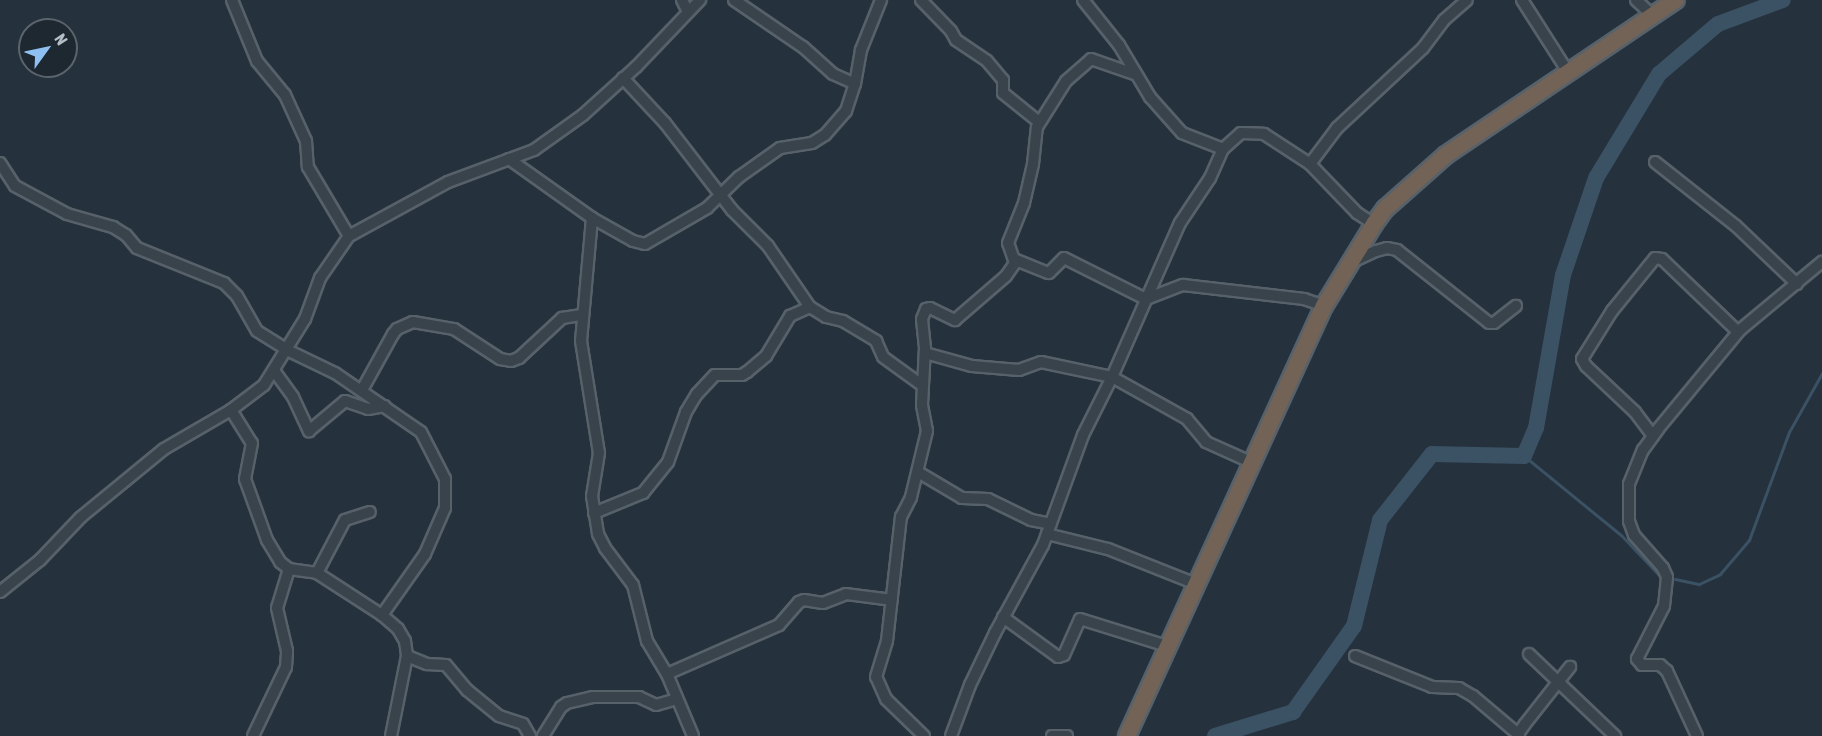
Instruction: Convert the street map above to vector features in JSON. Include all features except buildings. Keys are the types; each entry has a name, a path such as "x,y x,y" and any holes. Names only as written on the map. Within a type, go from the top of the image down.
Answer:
{"highway":[{"path":"1127,736 1324,306 1374,224 1386,209 1446,155 1676,0"}],"street":[{"path":"232,0 257,61 285,94 306,141 308,167 349,236"},
{"path":"682,0 688,12"},
{"path":"0,592 40,560 81,517 164,449 250,397 274,372 307,316 320,278 349,236 395,213 438,187 534,150 571,124 623,78 700,0"},
{"path":"734,0 803,47 832,74 855,84"},
{"path":"509,159 592,218 633,241 645,244 707,208 739,177 780,148 812,143 825,135 846,111 855,84 861,50 881,0"},
{"path":"921,0 951,31 956,40 984,58 1001,77 1003,93 1039,122"},
{"path":"1083,0 1119,45 1134,74 1182,133 1223,149"},
{"path":"1310,164 1338,128 1423,48 1444,20 1467,0"},
{"path":"1522,0 1568,72"},
{"path":"1636,0 1653,16"},
{"path":"1134,74 1088,60 1062,86 1054,102 1039,122 1033,164 1022,210 1008,243 1016,260 1049,273 1064,258 1146,299 1183,285 1304,299 1324,306"},
{"path":"623,78 665,123 732,210 768,246 810,307 826,317 843,321 876,341 883,357 923,386"},
{"path":"951,736 970,685 1003,617 1036,560 1083,435 1112,377 1180,223 1210,178 1223,149 1241,133 1256,131 1277,140 1310,164 1357,213 1374,224"},
{"path":"1655,162 1736,226 1797,284"},
{"path":"0,163 15,186 67,214 113,227 126,235 137,248 224,283 237,296 255,329 287,350 335,373 362,390 412,425 425,438 445,479 445,504 425,554 382,615"},
{"path":"592,218 582,315 584,361 599,453 592,496 594,513 601,541 636,590 647,640 667,674 693,736"},
{"path":"1349,263 1376,250 1387,248 1397,250 1484,322 1494,323 1516,306"},
{"path":"1653,436 1635,412 1586,366 1582,359 1612,311 1655,258 1662,259 1738,332"},
{"path":"924,736 886,699 876,680 887,641 901,517 911,497 927,431 922,405 925,352 922,323 926,309 930,308 955,320 1006,276 1016,260"},
{"path":"1696,736 1667,671 1660,665 1642,665 1637,660 1664,606 1667,577 1663,568 1641,546 1629,521 1629,483 1643,450 1653,436 1738,332 1822,262"},
{"path":"594,513 643,493 668,462 684,418 697,394 714,375 742,375 747,372 766,356 790,315 810,307"},
{"path":"362,390 393,334 413,322 454,329 500,359 511,361 519,358 562,318 582,315"},
{"path":"925,352 972,366 1019,370 1041,362 1112,377 1187,419 1206,442 1253,464"},
{"path":"274,372 293,397 309,431 345,401 368,410 385,406"},
{"path":"231,410 252,443 245,479 270,546 280,562 289,569 317,573 382,615 398,630 405,641 407,656 391,736"},
{"path":"918,471 962,498 988,499 1049,529 1108,549 1196,584"},
{"path":"317,573 345,520 370,512"},
{"path":"253,736 286,667 287,651 277,608 289,569"},
{"path":"667,674 779,625 799,602 804,600 823,603 846,594 892,600"},
{"path":"1003,617 1058,657 1064,655 1080,619 1167,646"},
{"path":"1529,654 1615,736"},
{"path":"407,656 427,663 446,664 467,690 499,716 523,724 530,736"},
{"path":"1355,656 1432,687 1459,688 1480,701 1519,735 1570,667"},
{"path":"543,736 561,707 567,703 593,697 639,697 656,705 677,699"},
{"path":"1052,736 1067,736"}],"waterway":[{"path":"1215,736 1293,712 1354,626 1380,520 1432,454 1524,456 1536,428 1563,275 1596,178 1659,74 1718,24 1783,0"},
{"path":"1675,579 1699,584 1720,574 1749,540 1789,432 1822,373"},
{"path":"1524,456 1621,535 1658,574"}]}
